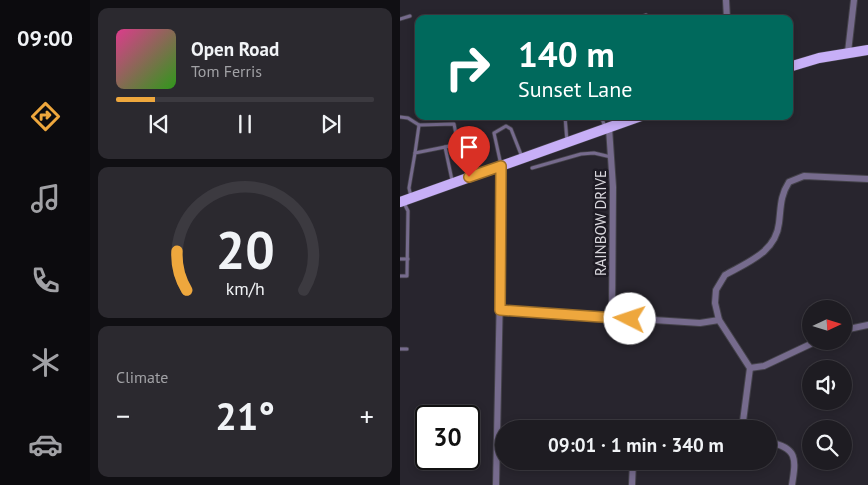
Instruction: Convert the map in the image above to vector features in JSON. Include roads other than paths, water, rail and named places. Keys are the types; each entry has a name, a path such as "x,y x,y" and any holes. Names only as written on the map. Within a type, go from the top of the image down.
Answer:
{"main road":[{"path":"793,66 848,52 868,50"},
{"path":"405,200 630,120"}],"street":[{"path":"726,0 728,15"},
{"path":"848,52 854,0"},
{"name":"RAINBOW DRIVE","path":"607,128 612,157 612,318"},
{"path":"496,485 501,166"},
{"path":"743,420 750,368 719,320 715,303 716,290 720,281 725,275 770,248 778,229 780,202 789,182 804,176 868,179"},
{"path":"500,310 700,323 719,320"},
{"path":"852,328 868,325"},
{"path":"750,368 764,366 802,348"},
{"path":"777,444 784,445 791,451 795,463 792,485"},
{"path":"632,485 633,470"}],"lane":[{"path":"400,19 410,16"},
{"path":"400,117 408,118 419,125 454,124 462,160"},
{"path":"565,120 567,142"},
{"path":"603,120 607,128"},
{"path":"400,276 407,276 408,211 405,200 409,188 419,125"},
{"path":"501,166 494,133 506,126 514,133 522,158"},
{"path":"415,153 458,144"},
{"path":"445,147 453,183"},
{"path":"532,168 581,154 594,153 612,157"},
{"path":"400,259 408,259"},
{"path":"400,349 406,349"}]}
